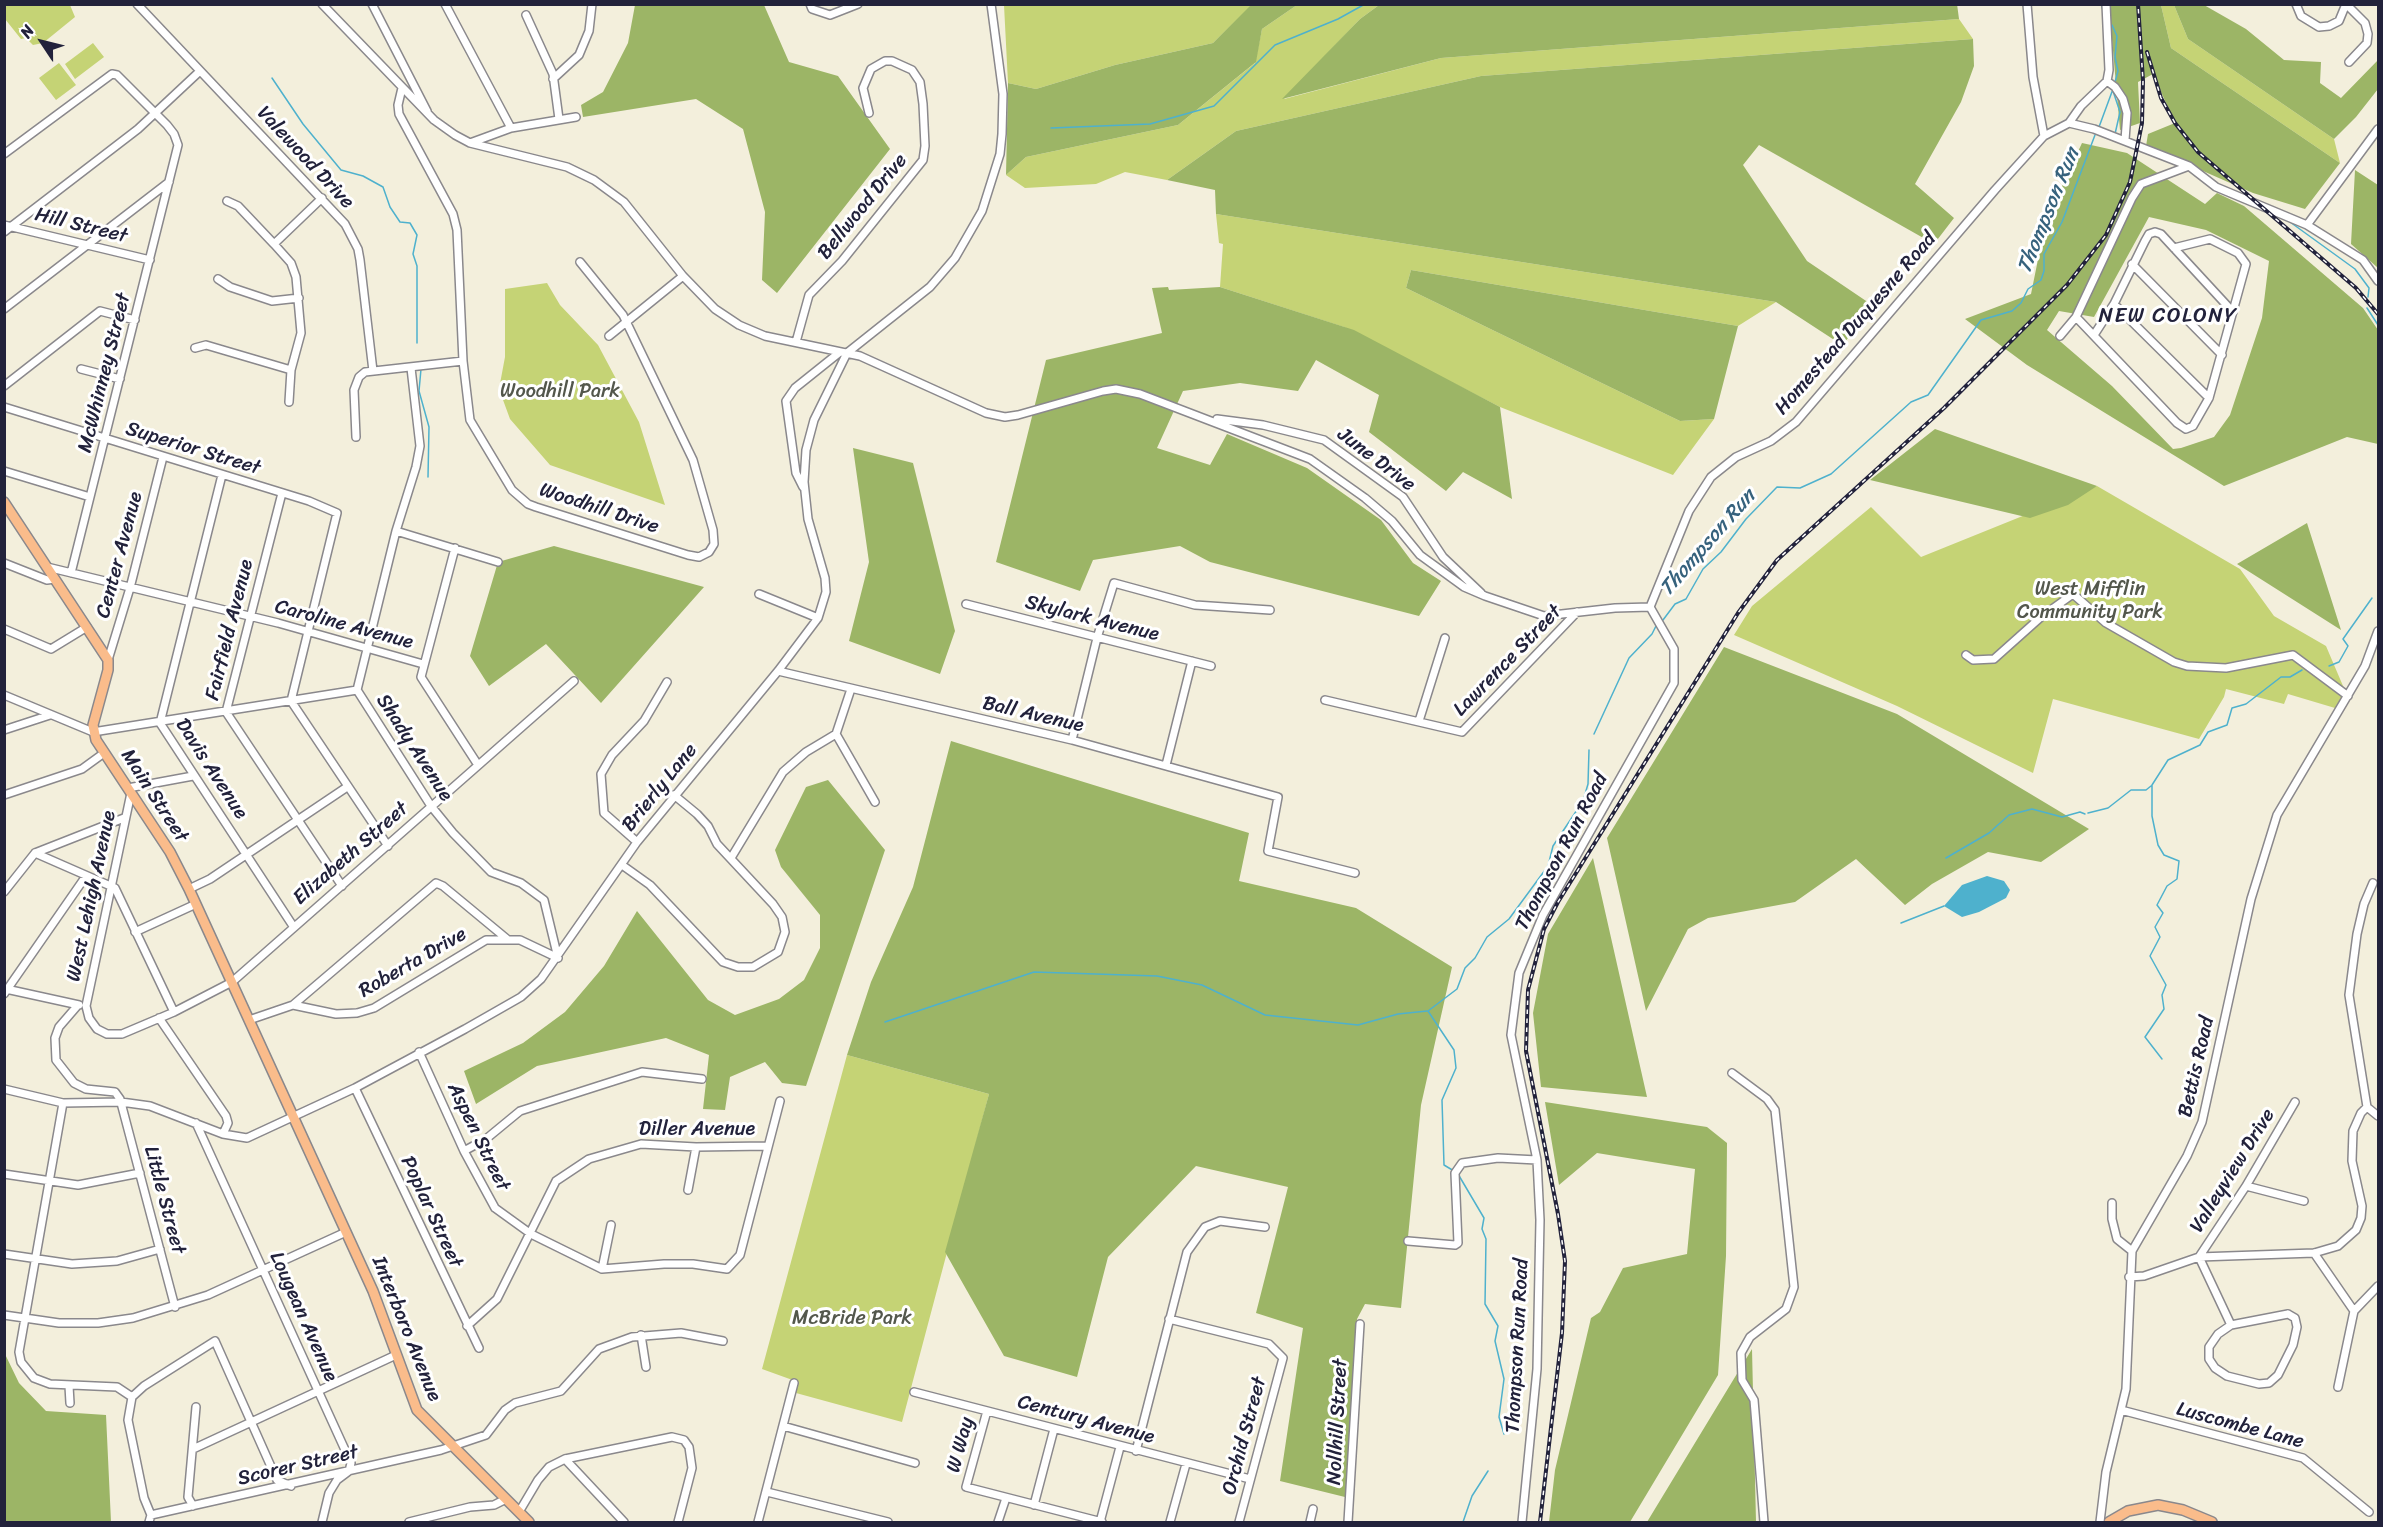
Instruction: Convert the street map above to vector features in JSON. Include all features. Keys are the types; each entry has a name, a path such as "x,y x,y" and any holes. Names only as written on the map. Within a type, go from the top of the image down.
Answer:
{"main road":[{"path":"4,502 108,660 93,732"},
{"name":"Main Street","path":"93,732 104,753 170,852 294,1118"},
{"name":"Interboro Avenue","path":"294,1118 373,1291 417,1410 529,1522"},
{"path":"2109,1522 2128,1511 2158,1505 2183,1509 2212,1522"}],"street":[{"name":"Valewood Drive","path":"137,4 345,224 358,249 373,371"},
{"path":"322,4 402,88 448,130 470,143 536,158 594,180 634,212 683,276 715,309 739,325 765,336 860,356 986,414 1005,417 1018,415 1116,389 1140,394 1206,417 1310,459 1365,498 1392,521 1420,555 1464,587 1485,596 1544,616 1650,607"},
{"path":"372,4 427,113"},
{"path":"445,4 511,128"},
{"path":"553,79 579,55 589,31 592,4"},
{"path":"810,4 812,9 830,15 858,4"},
{"path":"804,489 796,473 786,401 795,388 930,287 955,258 982,211 999,154 1002,134 1003,94 991,4"},
{"path":"2027,4 2033,77 2044,136"},
{"path":"2106,4 2109,70 2112,84 2127,113 2125,140"},
{"path":"2296,4 2301,16 2319,27 2329,26 2339,21 2346,4 2365,24 2368,34 2367,43 2349,62"},
{"path":"526,15 553,79 559,119"},
{"name":"Bellwood Drive","path":"796,342 809,295 842,261 923,160 925,146 923,104 920,82 912,70 892,61 885,61 871,69 864,88 869,113"},
{"path":"4,232 9,225 155,115 200,71"},
{"path":"4,154 106,76 117,75 155,115"},
{"path":"2112,84 2087,100 2069,123 2125,140 2189,166 2216,187 2307,225 2363,260 2379,281"},
{"name":"Woodhill Drive","path":"402,88 398,105 399,114 453,214 457,230 463,361 473,429 512,490 523,501 699,557 709,552 714,538 693,460 627,322 580,262"},
{"name":"McWhinney Street","path":"71,573 178,145 174,134 155,115"},
{"path":"470,143 511,128 576,117"},
{"name":"Homestead Duquesne Road","path":"1650,607 1689,511 1711,477 1736,457 1771,441 1796,422 2044,136 2069,123"},
{"path":"2307,225 2379,129"},
{"path":"2060,336 2083,305 2132,198 2141,184 2189,166"},
{"path":"4,309 85,244 169,182"},
{"path":"274,244 322,198"},
{"path":"226,201 238,206 291,263 299,298 301,333 291,370 289,402"},
{"name":"Hill Street","path":"9,225 150,260"},
{"path":"2094,335 2114,304 2149,234 2155,232 2161,234 2233,312"},
{"path":"2076,317 2177,423 2186,429 2193,426 2209,398 2246,264 2244,257 2210,239 2174,248"},
{"path":"2132,264 2222,356"},
{"path":"609,336 683,276"},
{"path":"218,279 230,287 272,301 299,298"},
{"path":"2114,304 2209,398"},
{"path":"4,386 100,311 135,320"},
{"path":"195,348 206,345 291,370"},
{"name":"Brierly Lane","path":"121,1102 150,1106 223,1134 247,1138 355,1088 521,998 541,979 558,958 637,842 778,671 818,618 826,592 825,578 808,519 804,489 806,450 813,420 844,353"},
{"path":"356,437 355,382 365,372 463,361"},
{"name":"Shady Avenue","path":"411,368 420,446 365,648 357,690 431,806 453,833 491,872 521,883 544,900 558,958"},
{"path":"81,369 120,379"},
{"name":"Superior Street","path":"4,407 282,493 337,513 308,631"},
{"name":"June Drive","path":"1206,417 1263,426 1324,440 1403,497 1443,557 1485,596"},
{"name":"Center Avenue","path":"108,660 130,588 163,457"},
{"path":"4,471 90,497"},
{"name":"Davis Avenue","path":"222,476 160,723 293,927"},
{"name":"Fairfield Avenue","path":"282,493 226,712 342,886"},
{"path":"396,531 498,562"},
{"path":"455,548 421,677 478,765"},
{"path":"4,562 47,580 55,579"},
{"name":"Caroline Avenue","path":"47,567 308,631 423,664"},
{"path":"1072,740 1097,638 1114,583 1195,605 1270,610"},
{"path":"759,594 818,618"},
{"path":"1966,655 1973,660 1994,659 2041,616 2073,594 2106,623 2174,662 2187,666 2226,668 2293,655 2348,696"},
{"name":"Skylark Avenue","path":"966,604 1211,666"},
{"name":"Thompson Run Road","path":"1522,1522 1537,1369 1540,1220 1537,1160 1511,1035 1519,973 1543,915 1674,684 1674,650 1650,607"},
{"name":"Lawrence Street","path":"1419,721 1462,732 1577,612"},
{"path":"4,629 51,649 87,627"},
{"path":"308,631 291,701 388,846"},
{"name":"Bettis Road","path":"2100,1522 2106,1472 2128,1372 2129,1277 2132,1251 2187,1156 2202,1122 2253,890 2277,815 2348,696 2372,652 2379,631"},
{"path":"1325,700 1419,721 1445,638"},
{"path":"1166,765 1192,661"},
{"name":"Ball Avenue","path":"778,671 1072,740 1278,797 1268,851 1355,873"},
{"name":"Elizabeth Street","path":"82,1006 97,1029 107,1034 122,1034 174,1012 232,982 574,681"},
{"path":"637,842 604,813 601,774 612,755 644,721 667,682"},
{"path":"731,858 783,772 806,752 836,734 851,689"},
{"path":"4,695 93,732 357,690"},
{"path":"4,730 50,715"},
{"path":"836,734 875,802"},
{"path":"4,795 75,771 104,753"},
{"path":"129,790 193,776"},
{"path":"189,889 210,879 347,787"},
{"name":"West Lehigh Avenue","path":"82,1006 111,885 129,790"},
{"path":"622,865 650,885 723,962 738,967 753,967 778,952 785,932 782,917 717,844 708,826 674,795"},
{"path":"4,892 35,853 124,818"},
{"path":"35,853 111,885 174,1012"},
{"path":"82,1006 5,990 86,876"},
{"path":"249,1020 293,1005 435,883 443,886 507,939"},
{"path":"2373,883 2362,914 2349,995 2367,1107 2379,1116"},
{"path":"135,932 196,904"},
{"name":"Roberta Drive","path":"293,1005 336,1014 357,1013 374,1008 486,940 520,940 558,958"},
{"path":"4,1089 63,1103 121,1102 115,1092 86,1089 74,1083 56,1060 55,1038 58,1027 82,1006"},
{"path":"159,1018 226,1116 228,1123 223,1134"},
{"name":"Aspen Street","path":"419,1052 489,1201 505,1218 531,1234 602,1269"},
{"path":"464,1151 486,1140 520,1111 642,1072 702,1079"},
{"path":"1732,1073 1767,1100 1775,1110 1794,1287 1786,1309 1750,1337 1741,1353 1742,1380 1754,1400 1764,1522"},
{"name":"Poplar Street","path":"355,1088 479,1348"},
{"path":"611,1225 602,1269 664,1263 727,1269 740,1255 780,1101"},
{"name":"Little Street","path":"121,1102 175,1307"},
{"name":"Valleyview Drive","path":"2199,1257 2246,1186 2295,1102"},
{"path":"63,1103 19,1352 25,1369 34,1377 69,1386 117,1387 132,1397"},
{"path":"2129,1277 2144,1276 2199,1257 2314,1253 2337,1246 2356,1230 2361,1218 2362,1206 2352,1161 2353,1131 2361,1113 2367,1107"},
{"name":"Lougean Avenue","path":"196,1123 351,1463 349,1471"},
{"name":"Diller Avenue","path":"467,1326 497,1299 556,1181 589,1159 641,1144 696,1147 768,1146"},
{"path":"688,1190 696,1147"},
{"path":"1408,1241 1455,1245 1458,1243 1456,1170 1462,1163 1498,1158 1537,1160"},
{"path":"4,1174 78,1185 140,1173"},
{"path":"2246,1186 2304,1201"},
{"path":"2112,1203 2112,1219 2117,1239 2132,1251"},
{"path":"1136,1451 1187,1252 1205,1227 1220,1221 1265,1227"},
{"path":"4,1314 59,1323 98,1323 133,1318 208,1295 346,1232"},
{"path":"4,1254 72,1264 117,1261 160,1249"},
{"path":"2314,1253 2354,1311"},
{"path":"2199,1257 2231,1325"},
{"path":"2338,1387 2354,1311 2379,1287"},
{"path":"2288,1314 2295,1318 2297,1328 2293,1346 2278,1376 2269,1383 2259,1384 2227,1376 2215,1368 2209,1359 2209,1347 2218,1334 2231,1325 2288,1314"},
{"name":"Orchid Street","path":"1169,1319 1269,1344 1283,1358 1239,1522"},
{"name":"Nollhill Street","path":"1348,1522 1360,1324"},
{"name":"Scorer Street","path":"150,1519 193,1506 291,1486 453,1446 486,1435 505,1410 515,1403 561,1391 599,1349 641,1335 681,1333 723,1341"},
{"path":"641,1335 646,1367"},
{"path":"150,1519 128,1420 132,1397 144,1386 215,1341 277,1480 291,1486"},
{"path":"193,1449 396,1354"},
{"path":"758,1522 794,1383"},
{"path":"69,1386 70,1403"},
{"name":"Century Avenue","path":"914,1392 1250,1479"},
{"path":"193,1506 188,1497 196,1407"},
{"name":"Luscombe Lane","path":"2121,1410 2303,1458 2369,1512"},
{"name":"W Way","path":"987,1411 966,1487 1006,1498"},
{"path":"783,1426 915,1463"},
{"path":"1034,1505 1054,1429"},
{"path":"194,1435 210,1441"},
{"path":"519,1512 549,1467 565,1460 672,1437 684,1440 689,1447 692,1468 678,1522"},
{"path":"998,1522 1006,1498 1100,1522 1120,1447"},
{"path":"565,1460 624,1522"},
{"path":"1170,1522 1186,1464"},
{"path":"322,1522 329,1493 337,1480 349,1471"},
{"path":"767,1492 888,1522"},
{"path":"409,1522 494,1505 506,1499"},
{"path":"1310,1522 1313,1509"}],"green space":[{"path":"1252,4 1297,5 1262,29 1256,62 1178,125 1026,157 1006,175 1008,83 1036,89 1115,65 1213,43"},
{"path":"1957,4 1959,19 1441,58 1282,99 1360,19 1379,5"},
{"path":"4,5 70,5 75,17 43,43 33,45 26,38 21,39 5,19"},
{"path":"635,5 764,5 789,62 838,76 890,149 777,293 762,280 765,212 743,129 696,99 583,117 581,105 603,92 628,43"},
{"path":"1004,5 1252,5 1213,43 1115,65 1036,89 1008,83"},
{"path":"1297,5 1379,5 1360,19 1284,99 1441,58 1959,19 1973,39 1481,76 1236,131 1167,180 1125,172 1096,184 1025,188 1006,175 1026,157 1178,125 1255,63 1262,29"},
{"path":"2109,5 2161,5 2171,48 2340,163 2305,209 2253,193 2146,146 2148,134 2175,123 2153,74 2138,82 2140,123 2120,130"},
{"path":"2161,5 2174,5 2188,39 2334,139 2340,163 2171,48"},
{"path":"2174,5 2204,5 2246,29 2284,60 2321,62 2320,83 2341,98 2378,60 2378,89 2356,117 2334,139 2188,39"},
{"path":"1973,39 1974,66 1961,102 1915,184 1954,218 1934,244 1759,145 1743,165 1807,261 1875,307 1842,345 1776,302 1216,214 1215,190 1167,180 1236,131 1481,76"},
{"path":"93,43 104,57 75,79 65,64"},
{"path":"59,63 76,85 56,100 39,78"},
{"path":"2082,143 2127,153 2205,204 2217,193 2244,206 2363,308 2378,330 2378,444 2347,437 2224,486 2027,365 1965,319 2031,294 2046,220","holes":["2149,217 2206,230 2269,261 2262,318 2230,415 2214,437 2173,449 2112,386 2047,330 2059,311 2094,317"]},
{"path":"2355,170 2378,185 2378,268 2351,244"},
{"path":"1216,214 1776,302 1738,326 1411,270 1406,288 1680,421 1714,419 1673,475 1500,407 1344,327 1220,287 1223,244 1219,243"},
{"path":"1411,270 1738,326 1714,419 1680,421 1406,288"},
{"name":"Woodhill Park","path":"547,283 560,305 598,345 639,422 665,505 550,465 510,419 499,389 505,357 505,289"},
{"path":"1168,287 1169,290 1220,287 1354,330 1500,407 1512,499 1463,472 1446,491 1369,432 1379,395 1316,360 1298,391 1240,383 1183,391 1157,448 1210,465 1227,434 1307,468 1381,520 1413,563 1441,581 1419,616 1210,562 1180,546 1093,560 1080,591 996,562 1046,360 1162,333 1152,288"},
{"path":"1935,429 2097,486 2068,505 2030,518 1870,480"},
{"path":"853,448 913,463 955,631 940,674 849,641 869,562"},
{"name":"West Mifflin Community Park","path":"2097,486 2240,569 2274,616 2326,646 2346,693 2335,708 2288,694 2284,704 2226,689 2224,697 2199,739 2053,699 2033,773 1897,706 1734,635 1752,606 1871,507 1921,557"},
{"path":"2307,523 2341,630 2237,564"},
{"path":"554,546 704,587 601,703 546,644 489,686 470,656 498,562"},
{"path":"1724,647 1897,714 2089,829 2041,862 1988,852 1932,884 1905,905 1856,859 1795,902 1708,918 1688,929 1646,1011 1607,838"},
{"path":"951,741 1249,833 1239,881 1356,908 1452,967 1421,1105 1401,1308 1365,1304 1357,1319 1349,1498 1280,1481 1303,1328 1256,1313 1288,1187 1196,1166 1108,1257 1077,1377 1004,1356 945,1252 989,1094 847,1055 871,982 913,887"},
{"path":"828,780 885,850 806,1086 782,1083 765,1062 730,1077 725,1110 703,1109 709,1055 666,1038 537,1066 476,1104 464,1071 523,1043 565,1012 604,966 637,911 708,1000 735,1015 779,999 804,980 820,948 820,915 781,867 775,850 806,787"},
{"path":"1593,858 1647,1097 1541,1087 1533,1013 1548,934"},
{"name":"McBride Park","path":"847,1055 989,1094 902,1422 796,1393 798,1382 762,1369"},
{"path":"1545,1102 1707,1127 1727,1143 1726,1256 1718,1375 1630,1522 1549,1522 1555,1470 1591,1318 1600,1312 1623,1268 1687,1254 1695,1169 1597,1153 1559,1185"},
{"path":"1752,1349 1756,1522 1647,1522"},
{"path":"4,1352 19,1383 46,1411 106,1415 111,1522 5,1522"}],"water":[{"path":"1987,876 2004,881 2010,890 2006,898 1979,912 1962,917 1944,906 1962,885"}],"waterway":[{"path":"1051,128 1150,124 1214,106 1275,45 1338,19 1365,4"},
{"name":"Thompson Run","path":"2101,4 2103,10"},
{"name":"Thompson Run","path":"2112,25 2117,36 2115,57 2118,71 2115,82"},
{"path":"272,78 303,124 341,170 363,176 383,187 390,207 400,222 410,223 417,235 413,254 417,266 417,343"},
{"name":"Thompson Run","path":"2099,127 2113,89"},
{"path":"2113,91 2120,112 2115,134"},
{"name":"Thompson Run","path":"1663,620 1675,604 1686,599 1703,569 1721,552 1746,519 1777,487 1800,488 1831,474 1911,402 1928,395 1981,320 2012,311 2021,303 2028,289 2041,280 2044,271 2044,254 2062,222 2095,135"},
{"path":"2290,222 2355,269 2369,288 2368,297"},
{"path":"2367,308 2378,325"},
{"path":"421,369 419,391 429,427 428,477"},
{"path":"2329,666 2339,662 2348,646 2343,639 2372,598"},
{"name":"Thompson Run","path":"1594,734 1629,658 1652,634 1657,624"},
{"path":"2162,1059 2145,1037 2164,1009 2162,995 2166,985 2150,956 2160,937 2155,927 2163,913 2157,905 2167,886 2177,879 2179,861 2164,855 2158,845 2152,816 2152,785 2168,760 2200,745 2208,732 2227,725 2232,708 2246,704 2281,677 2290,677 2302,670"},
{"name":"Thompson Run","path":"1454,1171 1444,1165 1442,1100 1456,1068 1454,1050 1428,1011 1457,989 1465,968 1475,958 1487,937 1509,919 1548,866 1553,846 1583,801 1588,784 1589,750"},
{"path":"2088,813 2108,808 2131,790 2146,790 2151,786"},
{"path":"1946,858 1989,833 2009,815 2032,809 2062,817 2080,812 2085,814"},
{"path":"1901,923 1944,906"},
{"path":"885,1022 1034,972 1157,976 1202,985 1265,1015 1358,1025 1398,1014 1427,1011"},
{"name":"Thompson Run","path":"1458,1174 1484,1218 1482,1229 1486,1239 1485,1304 1498,1326 1495,1341 1504,1379 1499,1417 1504,1434"},
{"name":"Thompson Run","path":"1463,1522 1472,1496 1488,1471"}],"railway":[{"path":"1540,1522 1562,1333 1565,1261 1526,1051 1528,990 1544,929 1558,902 1738,613 1777,560 1944,408 2067,285 2106,235 2130,182 2142,123 2143,81 2138,4"},
{"path":"2147,52 2161,98 2175,123 2198,152 2356,288 2378,314"}],"district":[{"name":"NEW COLONY","path":"2168,317"}]}
